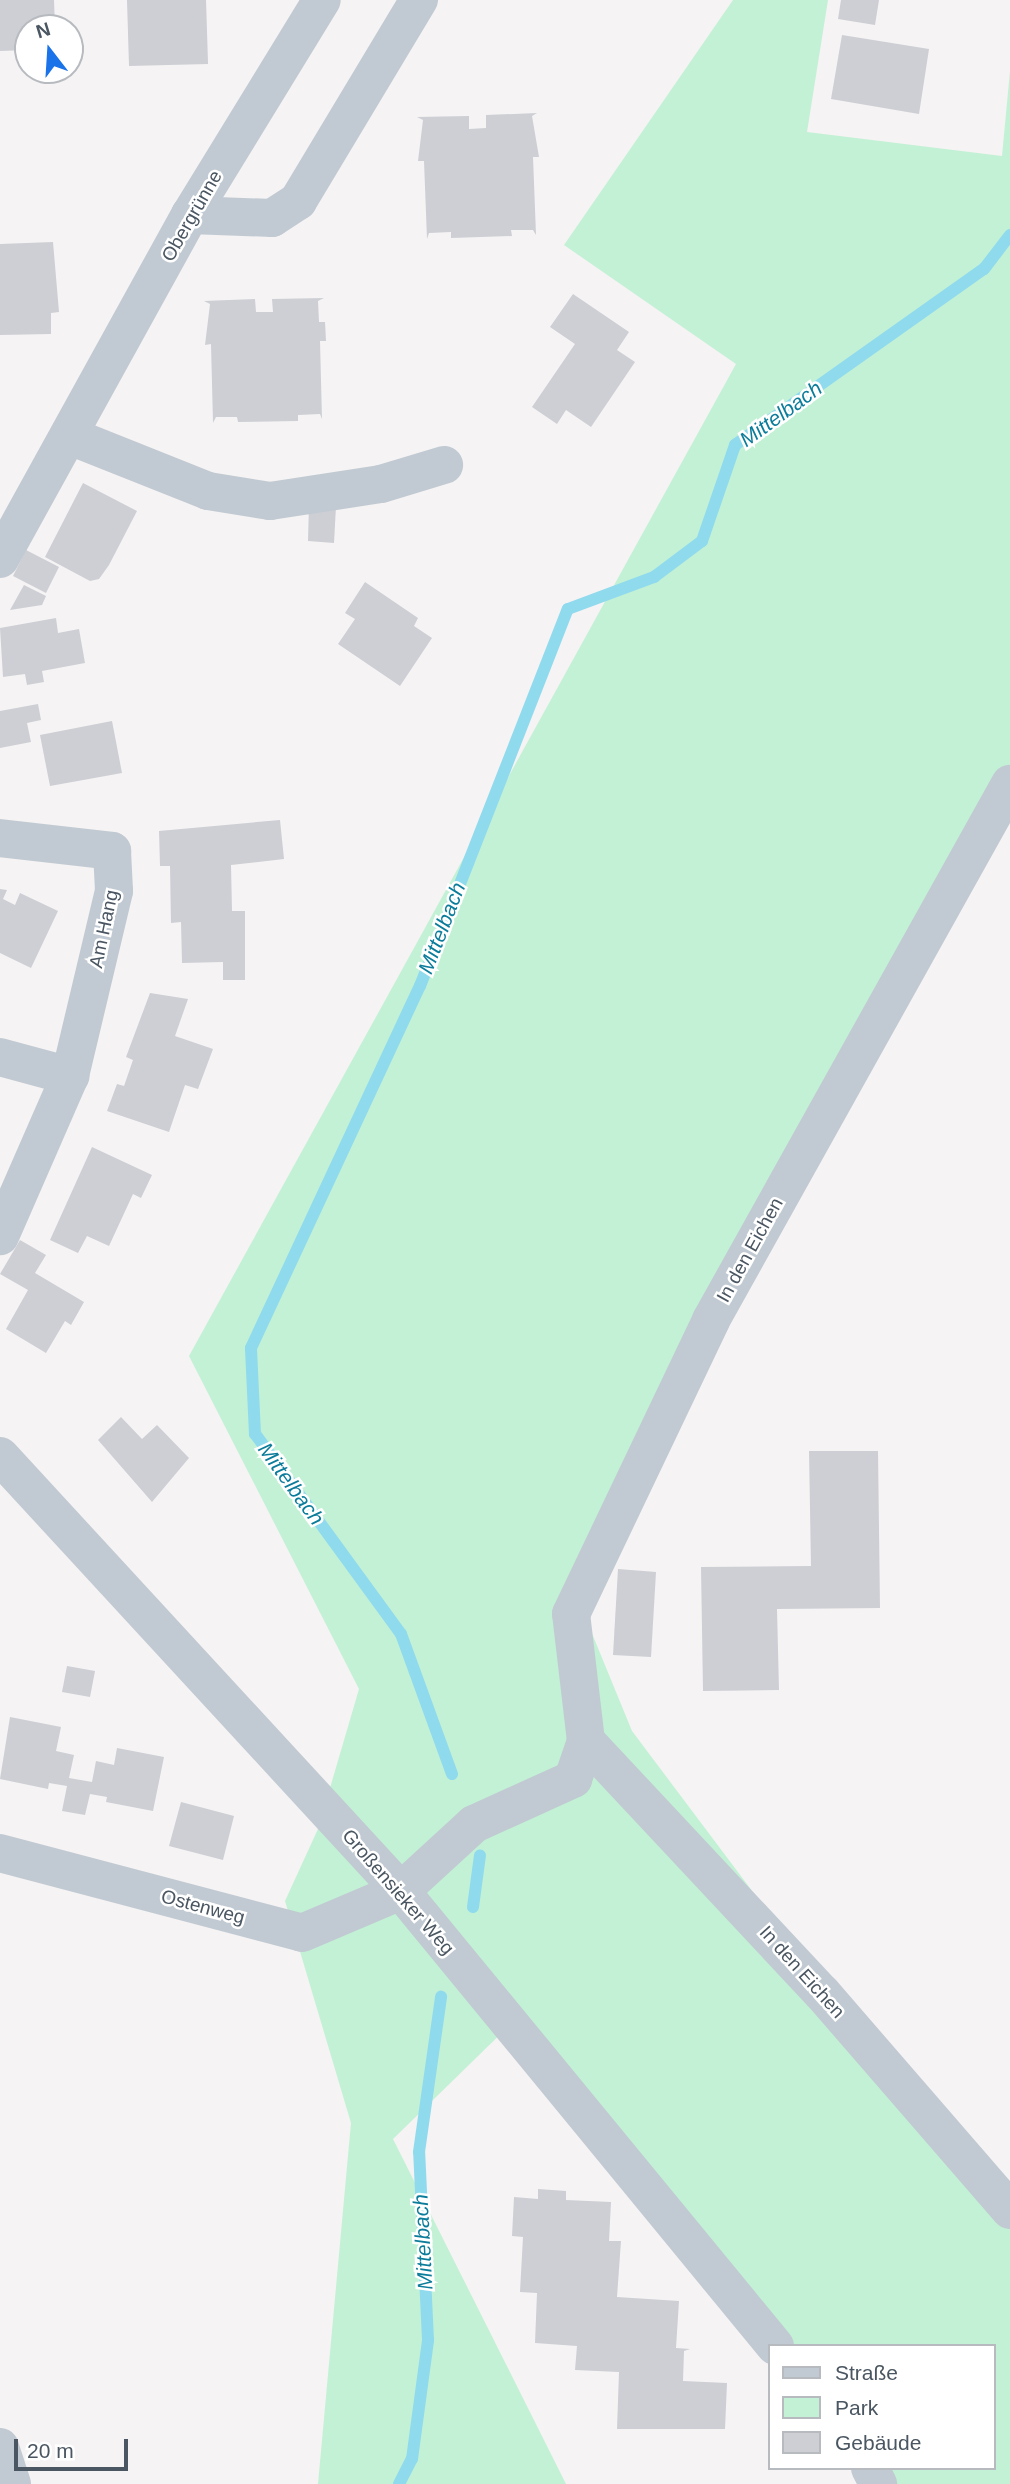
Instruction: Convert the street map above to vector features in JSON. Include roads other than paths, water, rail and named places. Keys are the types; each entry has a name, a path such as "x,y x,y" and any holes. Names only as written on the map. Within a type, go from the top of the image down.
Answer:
{"street":[{"name":"Obergrünne","path":"0,559 190,215 322,0"},
{"path":"190,215 272,218 298,201 419,0"},
{"path":"70,436 208,491 270,500 381,485 444,465"},
{"name":"In den Eichen","path":"401,1891 474,1824 573,1779 586,1741 571,1614 711,1320 1010,784"},
{"name":"Am Hang","path":"0,838 112,851 114,891 69,1076 0,1236"},
{"path":"0,1056 69,1076"},
{"name":"Großensieker Weg","path":"0,1456 401,1891 773,2344"},
{"name":"In den Eichen","path":"586,1741 822,1993 1010,2210"},
{"name":"Ostenweg","path":"0,1853 302,1934 401,1891"},
{"path":"0,2447 12,2484"}],"waterway":[{"name":"Mittelbach","path":"452,1774 401,1634 255,1434 251,1348 420,986 568,609 654,577 702,541 735,445 984,269 1010,235"},
{"name":"Mittelbach","path":"473,1907 480,1855"},
{"name":"Mittelbach","path":"399,2484 412,2459 428,2340 419,2152 441,1997"}]}
